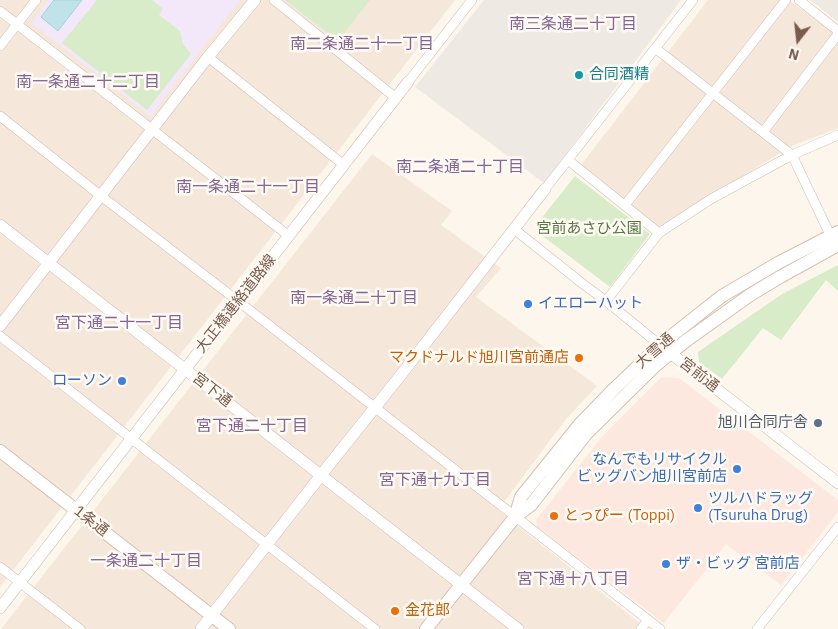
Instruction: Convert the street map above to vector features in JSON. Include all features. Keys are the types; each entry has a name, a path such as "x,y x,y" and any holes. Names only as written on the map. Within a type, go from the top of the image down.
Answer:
{"main road":[{"name":"大雪通","path":"515,517 521,497 580,424 660,345 722,296 778,263 835,239"},
{"name":"大雪通","path":"426,629 515,517 531,505 586,434 632,388 670,353 750,295 835,239"},
{"name":"1条通","path":"0,451 229,629"}],"street":[{"path":"0,46 36,0"},
{"path":"0,326 208,57 255,0"},
{"path":"274,0 396,98"},
{"name":"大正橋連絡道路線","path":"0,608 472,0"},
{"path":"201,629 693,0"},
{"path":"625,206 786,0"},
{"path":"799,0 838,30"},
{"path":"0,10 289,236"},
{"path":"763,132 838,34"},
{"path":"655,48 792,154 835,239"},
{"path":"208,57 344,165"},
{"path":"0,116 660,629"},
{"path":"606,301 659,233 711,199 792,154 838,134"},
{"path":"568,160 659,233"},
{"name":"宮下通","path":"0,225 518,629"},
{"name":"宮前通","path":"514,229 838,484"},
{"path":"0,336 375,629"},
{"path":"758,629 838,527"},
{"path":"0,567 80,629"},
{"path":"641,629 648,620"}],"shaded area":[{"path":"0,0 455,0 0,587"},
{"path":"49,0 240,0 150,116 32,23"},
{"path":"484,0 681,0 544,183 415,87"},
{"path":"708,0 789,0 838,36 838,128 792,146 659,227 581,165"},
{"path":"810,0 838,0 838,22"},
{"path":"372,154 452,211 441,225 501,268 476,297 597,386 566,419 498,510 647,629 1,629"},
{"path":"662,377 679,378 838,500 838,512 781,585 726,544 664,623 537,527 536,520 601,438"}],"green space":[{"path":"97,0 152,0 163,9 159,15 180,31 183,44 191,54 147,110 62,43"},
{"path":"285,0 370,0 338,41"},
{"name":"宮前あさひ公園","path":"575,176 650,234 610,287 540,234 540,220"},
{"path":"838,265 838,291 826,280 781,340 763,328 722,379 699,362 698,352 782,294"}],"water":[{"path":"54,0 82,0 58,31 41,17"}],"place":[{"name":"合同酒精","path":"579,75"},
{"name":"イエローハット","path":"528,304"},
{"name":"マクドナルド旭川宮前通店","path":"579,358"},
{"name":"ローソン","path":"122,381"},
{"name":"旭川合同庁舎","path":"818,423"},
{"name":"なんでもリサイクル ビッグバン旭川宮前店","path":"737,469"},
{"name":"ツルハドラッグ (Tsuruha Drug)","path":"698,508"},
{"name":"とっぴー (Toppi)","path":"554,516"},
{"name":"ザ・ビッグ 宮前店","path":"666,564"},
{"name":"金花郎","path":"395,611"}],"district":[{"name":"南三条通二十丁目","path":"573,24"},
{"name":"南二条通二十一丁目","path":"362,44"},
{"name":"南一条通二十二丁目","path":"88,82"},
{"name":"南二条通二十丁目","path":"460,167"},
{"name":"南一条通二十一丁目","path":"248,187"},
{"name":"南一条通二十丁目","path":"354,298"},
{"name":"宮下通二十一丁目","path":"119,323"},
{"name":"宮下通二十丁目","path":"252,426"},
{"name":"宮下通十九丁目","path":"435,480"},
{"name":"一条通二十丁目","path":"146,561"},
{"name":"宮下通十八丁目","path":"573,579"}]}
